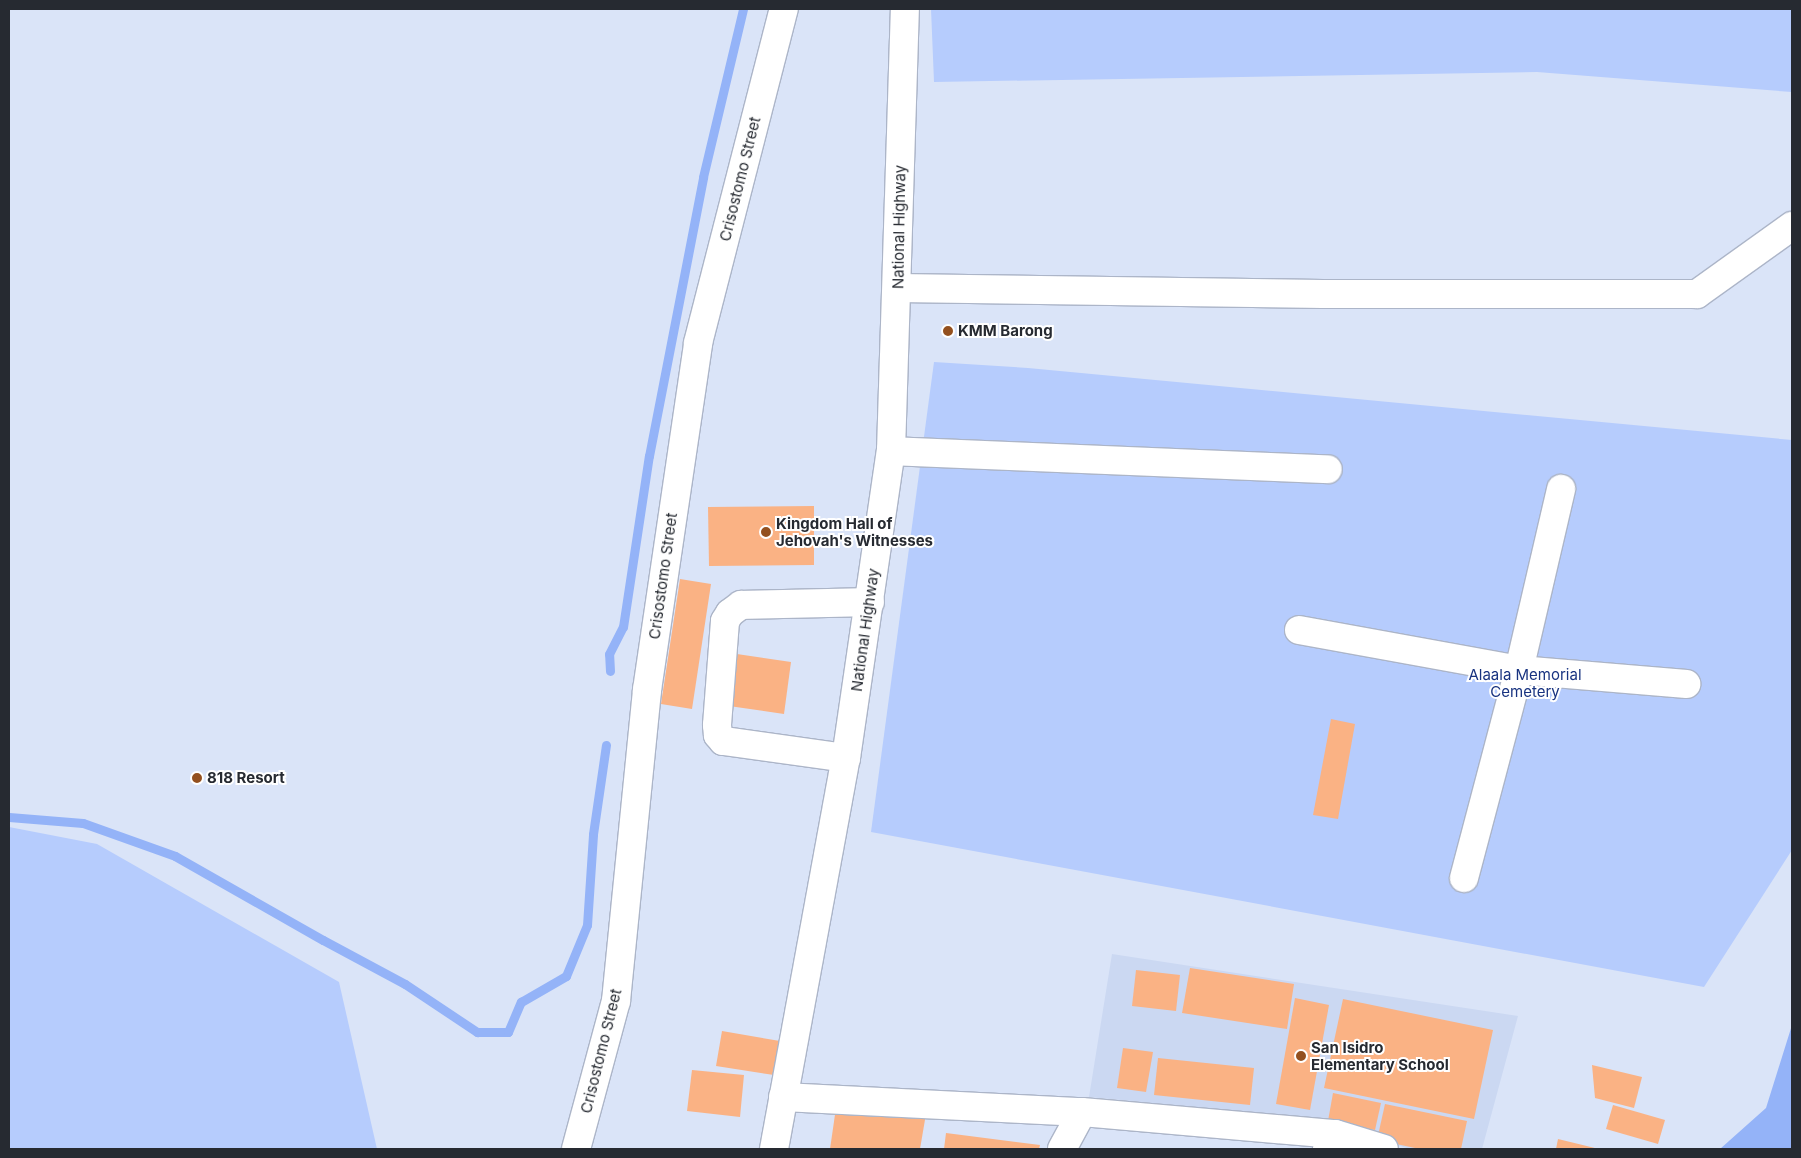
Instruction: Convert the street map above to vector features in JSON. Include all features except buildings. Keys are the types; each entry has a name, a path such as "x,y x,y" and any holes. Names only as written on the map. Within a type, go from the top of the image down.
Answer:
{"street":[{"name":"Crisostomo Street","path":"576,1149 616,1001 646,690 698,343 784,9"},
{"name":"National Highway","path":"774,1149 846,758 891,451 898,288 904,9"},
{"path":"898,288 1323,294 1696,294 1792,226"},
{"path":"891,451 1328,469"},
{"path":"1464,878 1519,670 1561,489"},
{"path":"846,758 723,741 718,735 717,725 725,621 730,613 741,605 870,602"},
{"path":"1299,630 1519,670 1686,684"},
{"path":"783,1097 1082,1112 1384,1149"},
{"path":"1062,1149 1082,1112"}],"shaded area":[{"name":"San Isidro Elementary School","path":"1112,954 1518,1016 1482,1149 1410,1149 1309,1118 1089,1097"},
{"path":"1792,1025 1792,1149 1720,1149 1766,1108"}],"green space":[{"path":"931,9 1792,9 1792,92 1537,72 934,82"},
{"name":"Alaala Memorial Cemetery","path":"934,362 1028,368 1792,440 1792,850 1704,987 871,832"},
{"path":"9,827 97,844 339,982 377,1149 9,1149"}],"waterway":[{"path":"610,671 609,654 623,627 649,456 703,177 743,9"},
{"path":"9,817 83,823 175,856 405,984 477,1032 508,1032 521,1002 566,976 587,925 593,834 606,745"}],"place":[{"name":"KMM Barong","path":"948,331"},
{"name":"Kingdom Hall of Jehovah's Witnesses","path":"766,532"},
{"name":"818 Resort","path":"197,778"},
{"name":"San Isidro Elementary School","path":"1301,1056"}]}
